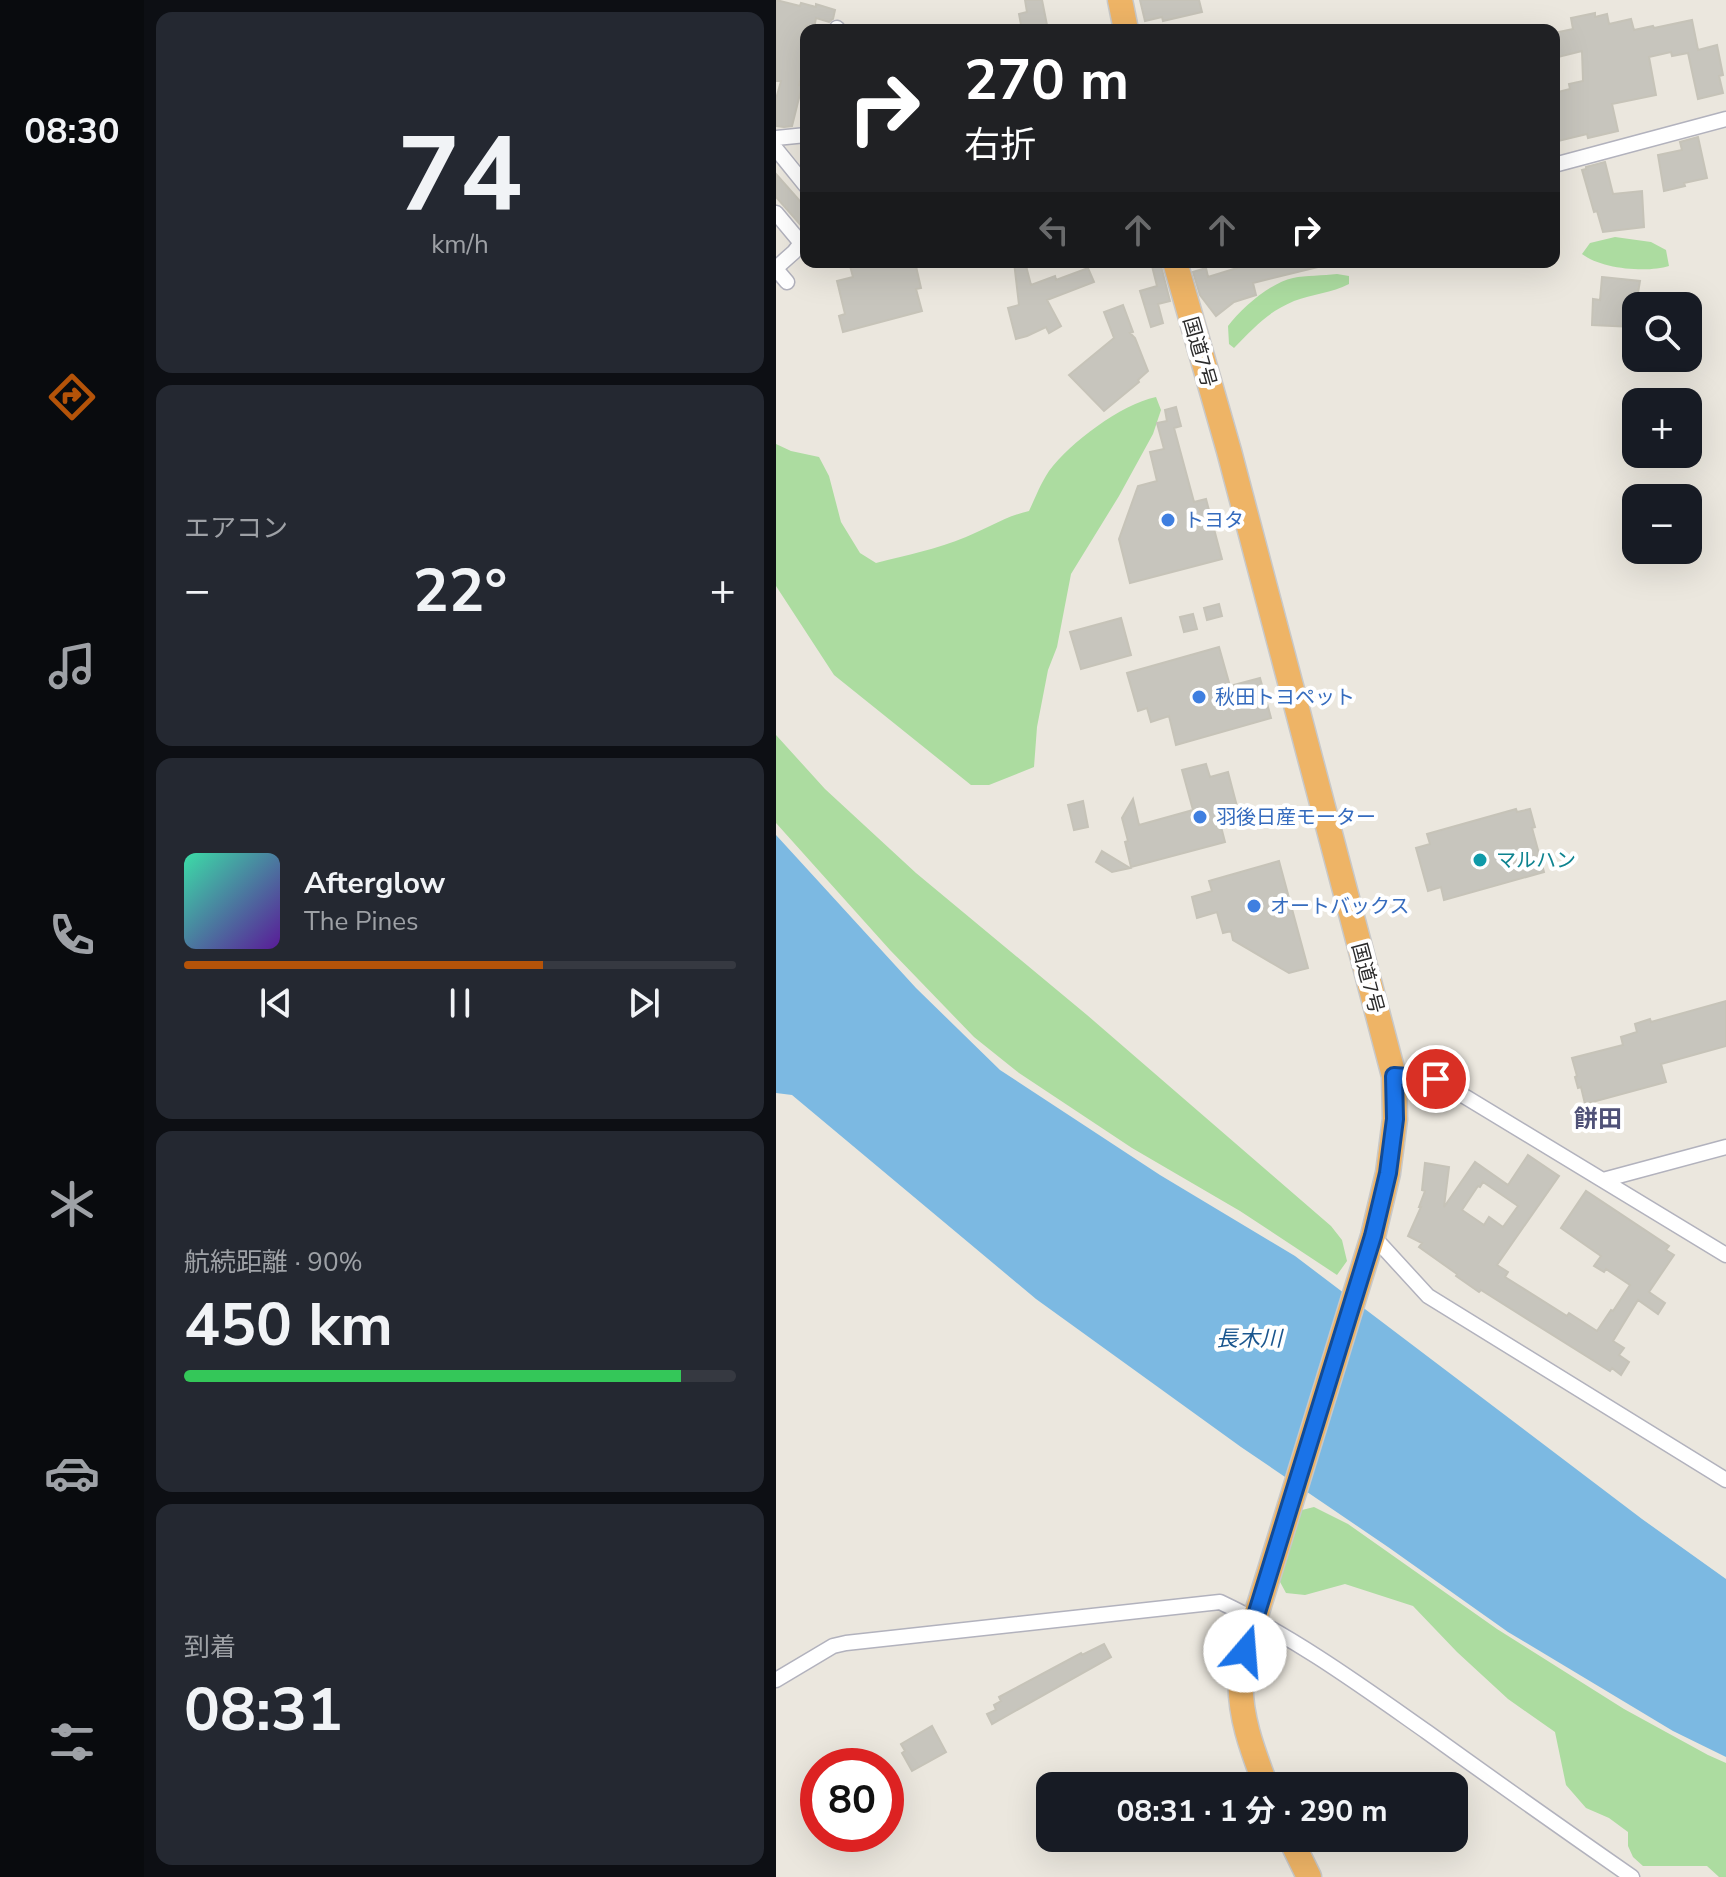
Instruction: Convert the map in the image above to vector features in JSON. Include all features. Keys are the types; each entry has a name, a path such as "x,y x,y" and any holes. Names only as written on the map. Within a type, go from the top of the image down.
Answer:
{"highway":[{"path":"1120,0 1125,24"},
{"name":"国道7号","path":"1180,268 1394,1076 1395,1119 1388,1173 1370,1244 1245,1651 1241,1677 1242,1707 1261,1772"},
{"path":"1297,1852 1309,1877"}],"street":[{"path":"1560,163 1726,119"},
{"path":"800,137 778,143 800,177"},
{"path":"776,213 800,242"},
{"path":"787,282 776,268 800,244"},
{"path":"1394,1076 1436,1079 1726,1255"},
{"path":"1603,1180 1726,1147"},
{"path":"1370,1244 1428,1296 1726,1480"},
{"path":"776,1680 833,1646 846,1643 1220,1602 1256,1615 1632,1877"}],"green space":[{"path":"1615,237 1651,242 1666,250 1669,266 1624,268 1601,263 1582,254 1590,243"},
{"path":"1337,274 1349,276 1349,284 1276,310 1234,348 1229,344 1228,326 1266,291 1293,278"},
{"path":"1156,397 1161,410 1153,434 1071,574 1037,727 1034,767 989,785 971,785 834,675 776,586 776,444 819,457 829,476 841,522 860,553 876,563 944,545 1029,511 1049,471 1070,448 1112,416"},
{"path":"776,735 825,789 916,873 1087,1015 1331,1226 1342,1240 1347,1261 1337,1275 1240,1211 1132,1148 1019,1073 974,1037 890,950 776,823"},
{"path":"1314,1507 1348,1524 1497,1629 1624,1709 1726,1763 1726,1877 1719,1877 1707,1866 1643,1866 1633,1857 1628,1846 1628,1832 1609,1818 1586,1808 1566,1785 1555,1732 1508,1699 1413,1606 1345,1584 1305,1595 1286,1593 1279,1580 1302,1510"}],"water":[{"name":"長木川","path":"776,835 916,988 1000,1070 1160,1175 1295,1256 1726,1579 1726,1757 1673,1731 1508,1632 1241,1447 1036,1299 792,1095 776,1093"}],"building":[{"path":"776,0 800,6 801,3 816,7 816,4 835,10 829,22 816,18 815,24 800,24 800,94 792,126 776,126 776,99 781,81 776,81"},
{"path":"1025,0 1042,0 1047,24 1021,24 1019,14 1027,12"},
{"path":"1140,0 1199,0 1202,12 1163,21 1162,17 1145,21"},
{"path":"1607,14 1609,24 1631,19 1634,30 1692,20 1698,50 1717,45 1723,93 1698,99 1688,53 1672,56 1671,52 1649,57 1656,95 1612,104 1618,131 1560,141 1560,92 1570,89 1569,84 1583,81 1582,51 1560,56 1560,32 1573,29 1571,18"},
{"path":"1698,137 1707,178 1664,191 1658,155 1682,150 1680,142"},
{"path":"1605,162 1613,194 1642,191 1644,227 1603,232 1582,170"},
{"path":"776,174 800,201 800,224 776,197"},
{"path":"851,268 916,268 921,288 916,289 922,311 843,332 839,316 845,314 837,281 853,277"},
{"path":"1015,268 1027,268 1031,285 1088,268 1094,282 1047,300 1061,326 1049,333 1046,327 1016,339 1008,308 1019,305"},
{"path":"1152,268 1162,268 1170,301 1158,304 1163,323 1151,327 1140,291 1157,286"},
{"path":"1206,268 1208,277 1237,268 1314,268 1253,283 1256,295 1234,302 1216,316 1200,295 1193,272"},
{"path":"1602,277 1640,281 1638,292 1622,292 1622,326 1592,325 1593,299 1600,300"},
{"path":"1123,305 1133,332 1130,333 1148,371 1104,411 1069,375 1114,338 1104,312"},
{"name":"トヨタ","path":"1176,407 1181,426 1174,428 1194,502 1206,499 1222,559 1130,583 1119,539 1138,486 1157,481 1150,452 1164,449 1157,423 1167,421 1165,410"},
{"path":"1219,604 1222,616 1207,620 1204,608"},
{"path":"1193,614 1197,629 1184,632 1180,617"},
{"path":"1121,618 1131,655 1081,669 1070,632"},
{"name":"秋田トヨペット","path":"1219,647 1230,686 1260,678 1271,718 1176,745 1169,716 1151,722 1147,708 1138,711 1127,673"},
{"name":"羽後日産モーター","path":"1206,764 1210,777 1228,772 1239,814 1219,819 1225,842 1131,867 1122,818 1133,799 1139,825 1193,810 1182,770"},
{"path":"1083,801 1088,827 1074,830 1068,805"},
{"name":"マルハン","path":"1516,809 1517,812 1530,809 1544,872 1444,900 1441,887 1428,891 1416,848 1430,844 1427,834"},
{"path":"1102,851 1130,868 1112,872 1096,862"},
{"name":"オートバックス","path":"1279,861 1308,968 1289,973 1233,940 1231,931 1223,933 1217,912 1197,918 1192,897 1212,891 1209,881"},
{"path":"1726,1001 1726,1046 1661,1064 1666,1082 1585,1104 1572,1058 1623,1045 1621,1037 1637,1032 1635,1024"},
{"path":"1528,1155 1559,1176 1497,1265 1508,1272 1505,1277 1597,1331 1630,1285 1606,1269 1604,1272 1594,1266 1601,1256 1561,1228 1586,1191 1669,1246 1666,1250 1674,1255 1649,1292 1665,1303 1658,1314 1638,1300 1613,1341 1624,1348 1619,1355 1629,1362 1621,1375 1481,1290 1479,1292 1419,1247 1422,1243 1408,1236 1425,1191 1422,1190 1425,1163 1449,1167 1444,1207 1475,1162 1508,1185","holes":["1483,1182 1518,1206 1503,1227 1489,1217 1484,1225 1462,1210"]},
{"path":"1104,1644 1111,1657 992,1724 987,1714 996,1710 994,1705 1001,1701 999,1697"},
{"path":"932,1726 946,1752 912,1771 901,1744"}],"place":[{"name":"トヨタ","path":"1168,520"},
{"name":"秋田トヨペット","path":"1199,697"},
{"name":"羽後日産モーター","path":"1200,817"},
{"name":"マルハン","path":"1480,860"},
{"name":"オートバックス","path":"1254,906"}],"district":[{"name":"餅田","path":"1598,1119"}],"route":[{"path":"1245,1651 1373,1236 1388,1173 1395,1119 1394,1076 1436,1079"}]}
